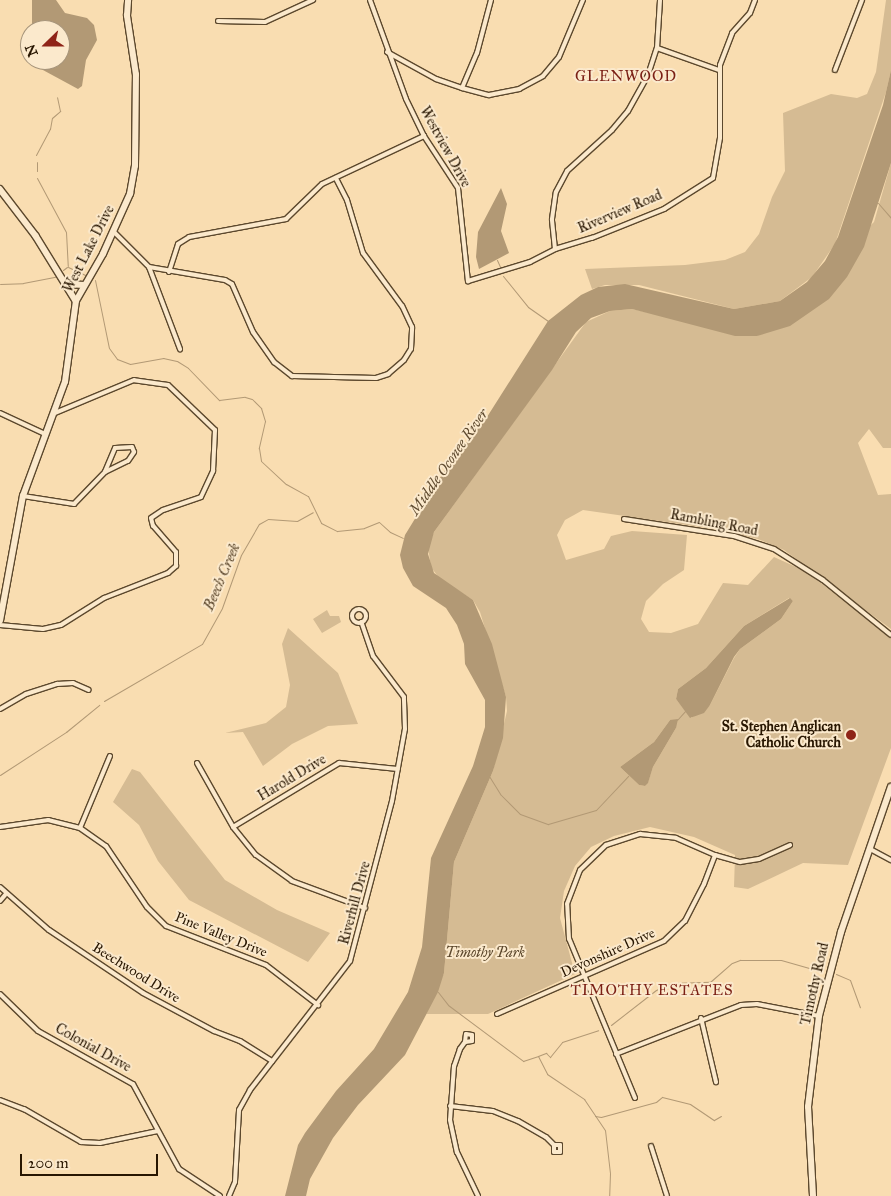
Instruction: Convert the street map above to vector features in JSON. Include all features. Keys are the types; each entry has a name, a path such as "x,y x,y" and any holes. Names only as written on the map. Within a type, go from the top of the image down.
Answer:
{"main road":[{"name":"West Lake Drive","path":"0,621 23,496 65,382 76,301 114,232 130,194 135,166 136,75 127,16 128,0"},
{"path":"0,188 36,236 76,301"},
{"path":"66,284 84,285"},
{"name":"Timothy Road","path":"812,1196 808,1108 819,1016 834,954 891,787"}],"street":[{"path":"218,21 265,22 313,0"},
{"name":"Westview Drive","path":"370,0 387,52 424,136 458,188 468,281"},
{"path":"462,88 477,53 492,0"},
{"path":"387,52 436,79 462,88 489,95 519,89 543,76 559,57 583,0"},
{"path":"555,249 552,219 560,182 628,111 648,76 657,48 660,0"},
{"name":"Riverview Road","path":"468,281 530,262 555,249 664,209 713,178 720,138 720,70 726,45 750,12 755,0"},
{"path":"835,70 862,0"},
{"path":"657,48 720,70"},
{"path":"169,272 178,244 189,237 286,219 302,207 313,191 424,136"},
{"path":"149,267 169,272 225,280 232,284 253,332 274,362 292,376 364,380 388,374 411,349 412,327 402,306 364,253 347,200 336,178"},
{"path":"114,232 149,267 180,349"},
{"path":"0,625 43,629 61,625 104,598 168,573 176,566 176,552 153,526 151,518 154,513 201,497 213,471 215,430 168,386 134,380 55,412"},
{"path":"0,413 45,434"},
{"path":"23,496 73,504 105,472 128,461 134,452 132,446 115,448 105,472"},
{"name":"Rambling Road","path":"624,519 714,532 762,544 810,571 891,635"},
{"name":"Riverhill Drive","path":"229,1196 235,1182 240,1110 250,1090 318,1005 350,961 365,908 398,769 405,729 404,697 373,656 361,622"},
{"path":"0,708 26,694 56,684 73,683 89,690"},
{"path":"80,828 110,756"},
{"path":"197,763 233,827 256,855 285,876 315,892 365,908"},
{"name":"Harold Drive","path":"233,827 339,764 398,769"},
{"name":"Pine Valley Drive","path":"0,827 48,820 80,828 106,846 147,907 166,926 266,965 318,1005"},
{"path":"635,1098 568,939 566,916 575,878 591,857 614,841 647,833 693,843 715,855 730,860 750,861 790,845"},
{"path":"870,849 891,860"},
{"name":"Devonshire Drive","path":"497,1014 653,948 675,932 704,884 715,855"},
{"name":"Beechwood Drive","path":"0,887 5,895 49,930 143,993 214,1032 240,1040 272,1061"},
{"path":"0,901 5,895"},
{"name":"Colonial Drive","path":"0,994 38,1031 133,1084 143,1097 158,1131 179,1168 220,1196"},
{"path":"616,1054 701,1018 749,1004 819,1016"},
{"path":"701,1018 716,1082"},
{"path":"465,1042 454,1066 450,1106 454,1142 478,1196"},
{"path":"0,1100 24,1109 81,1142 100,1143 158,1131"},
{"path":"450,1106 493,1111 510,1117 538,1131 554,1144"},
{"path":"651,1146 667,1196"}],"green space":[{"path":"886,0 891,0 891,70 886,92 835,244 812,277 780,301 734,309 639,285 605,285 592,289 585,269 685,265 725,260 745,252 759,234 772,197 785,171 783,113 831,94 857,98 867,94 876,72"},
{"name":"Timothy Park","path":"891,163 891,448 883,448 869,429 858,443 878,495 891,494 891,629 784,550 758,539 715,529 583,510 565,520 557,535 566,560 604,549 611,536 632,531 687,535 684,570 663,584 646,601 641,619 649,632 671,633 698,624 723,583 748,585 774,557 807,572 891,638 891,748 848,865 803,863 748,889 734,887 735,855 694,837 650,827 614,836 591,847 575,866 564,891 560,918 575,974 488,1014 426,1014 444,973 454,862 493,771 507,711 506,697 480,612 473,600 439,578 431,567 428,547 434,532 586,322 610,311 632,309 757,336 874,222","holes":["789,598 793,601 781,619 740,649 710,705 691,718 676,699 678,689 706,668 744,626","670,720 676,728 653,767 648,782 645,786 639,785 620,767 654,742"]},
{"path":"327,610 330,616 339,616 341,622 322,633 313,619"},
{"path":"288,628 338,673 358,724 328,726 292,744 263,766 243,732 225,733 266,723 286,707 290,685 282,644"},
{"path":"132,769 140,772 225,880 277,910 330,933 308,962 189,900 158,861 139,825 113,802"}],"shaded area":[{"path":"32,0 56,0 65,13 87,18 94,25 97,40 86,60 82,86 78,89 43,70 70,70 70,20 32,20"},
{"path":"891,70 891,163 864,247 847,277 829,299 790,326 757,336 735,336 632,309 610,311 591,318 576,332 552,370 434,532 428,554 434,573 473,600 492,644 506,697 503,738 493,771 454,862 444,973 438,992 405,1055 358,1105 333,1138 310,1179 306,1196 285,1196 298,1145 305,1133 336,1091 374,1049 408,992 422,947 431,858 473,766 485,727 485,700 465,664 464,644 457,625 446,608 413,586 403,568 400,555 405,535 448,465 487,417 548,321 581,295 598,287 625,284 734,309 780,301 807,282 825,261 838,237 883,105"},
{"path":"501,188 507,204 501,231 509,253 479,269 476,257 478,232"},
{"path":"790,598 793,601 781,619 740,649 734,657 710,705 704,713 690,718 676,699 678,689 706,668 744,626"},
{"path":"678,719 676,728 653,767 648,783 645,786 639,785 620,767 654,742 670,720"}],"waterway":[{"path":"36,155 50,129 52,118 60,111 57,97"},
{"path":"37,162 37,171"},
{"path":"37,178 66,232 68,266"},
{"path":"878,203 891,218"},
{"path":"497,260 501,269"},
{"path":"63,270 67,267"},
{"path":"68,267 85,275"},
{"path":"503,276 528,307 548,321"},
{"path":"0,284 23,283 55,277"},
{"path":"95,280 109,348 117,359 130,364 163,358 177,361 188,368 219,400 245,397 252,399 261,408 265,421 259,448 261,461 286,484 308,496 321,523 337,531 364,528 379,522 390,532 403,538"},
{"name":"Beech Creek","path":"104,701 202,644 222,608 241,555 259,524 268,519 297,521 313,512"},
{"name":"Beech Creek","path":"0,775 66,732 99,705"},
{"path":"677,720 685,711"},
{"path":"489,776 501,795 520,814 548,824 596,810 628,776"},
{"path":"611,1025 656,990 672,983 710,982 732,963 740,960 781,960 820,971"},
{"path":"836,974 850,980 860,1007"},
{"path":"438,992 448,1005 523,1061 538,1056 547,1074 584,1099 605,1130 610,1173 609,1196"},
{"path":"538,1056 546,1053 550,1057 562,1042 598,1030"},
{"path":"595,1116 601,1117 656,1102 662,1097 690,1104 714,1120 721,1116"}],"place":[{"name":"St. Stephen Anglican Catholic Church","path":"851,735"}],"district":[{"name":"GLENWOOD","path":"626,77"},
{"name":"TIMOTHY ESTATES","path":"652,991"}],"water label":[{"name":"Middle Oconee River","path":"449,462"}]}
